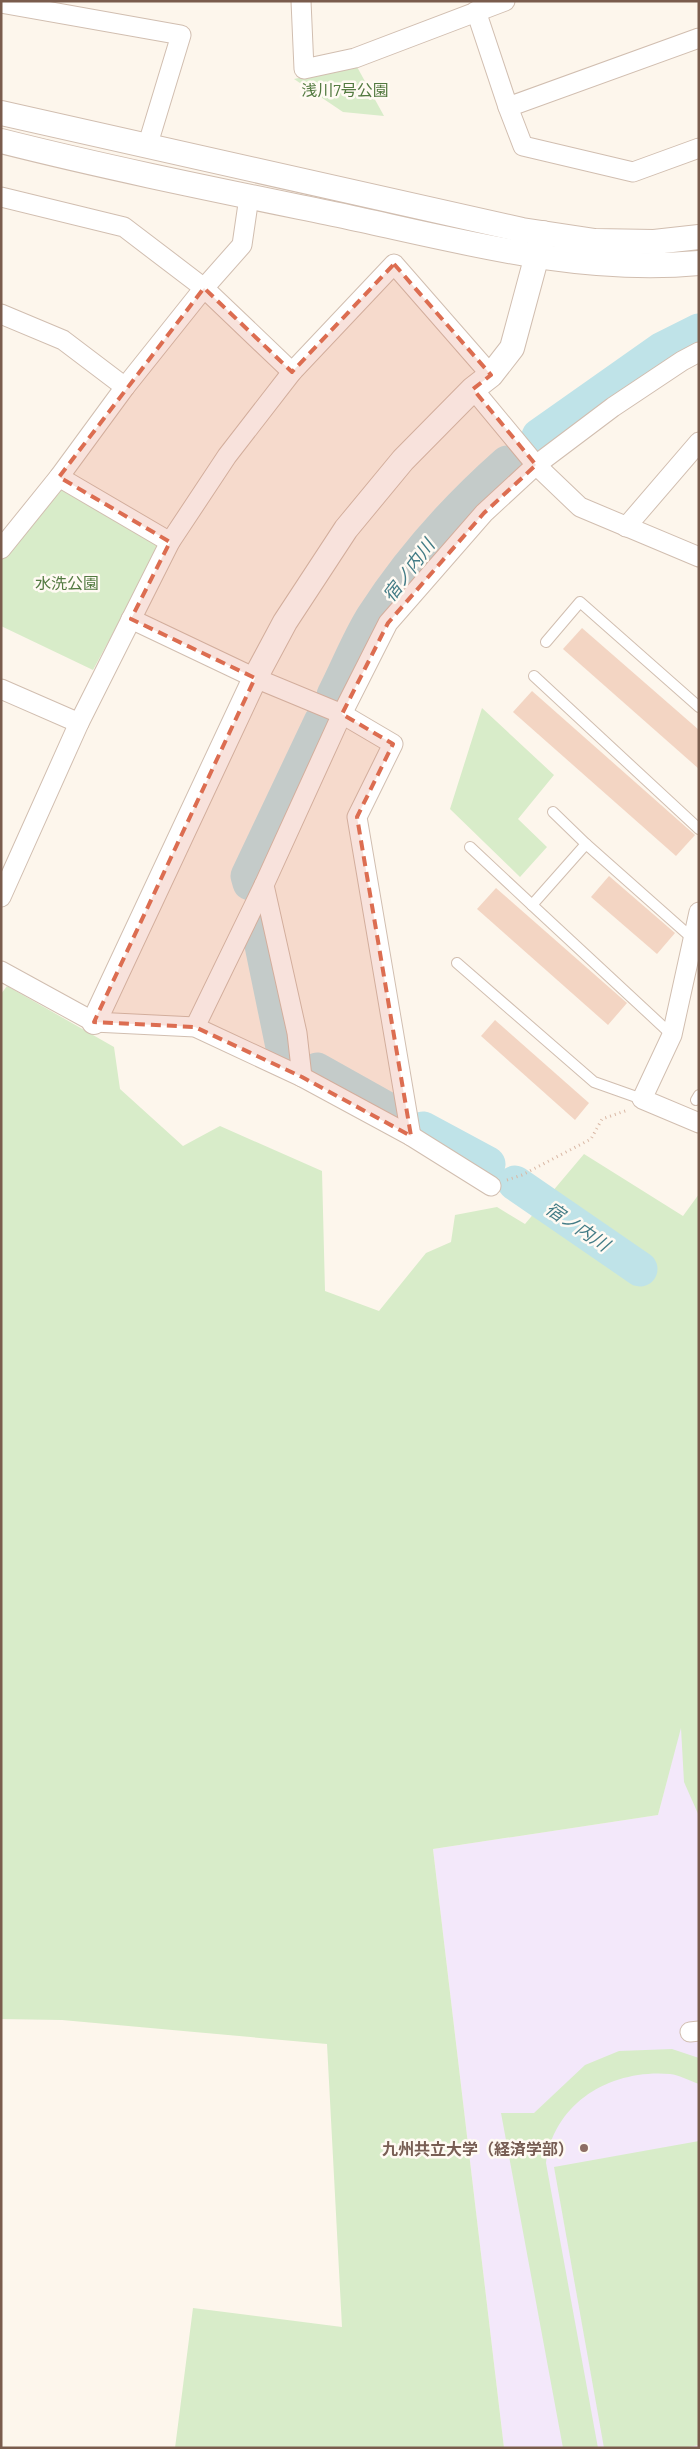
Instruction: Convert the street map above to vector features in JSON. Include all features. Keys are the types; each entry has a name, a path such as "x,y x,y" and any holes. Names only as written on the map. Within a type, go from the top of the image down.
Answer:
{"street":[{"path":"301,1 304,69 354,58 505,1"},
{"path":"1,3 181,35 147,147"},
{"path":"476,11 523,146 633,172 699,148"},
{"path":"508,107 699,38"},
{"path":"1,113 147,147 543,233 595,241 654,242 699,237"},
{"path":"1,141 487,248 596,264 699,262"},
{"path":"1,197 124,227 204,288 292,372"},
{"path":"1,550 125,387 204,288 242,245 249,197"},
{"path":"94,1022 255,678 285,622 346,529 403,460 482,382 512,348 543,233"},
{"path":"1,897 79,724 170,542 227,456 292,372 394,264 482,382 536,466 580,507 699,556"},
{"path":"3,317 62,340 125,387"},
{"path":"195,1027 264,885 342,714 388,622 484,513 536,466 613,407 682,360 699,352"},
{"path":"626,527 699,442"},
{"path":"59,476 170,542"},
{"path":"131,619 255,678 342,714 393,744 357,817 411,1136"},
{"path":"1,689 79,724"},
{"path":"264,885 297,1032 302,1077"},
{"path":"699,912 672,1034 642,1099 699,1122"},
{"path":"1,971 94,1022 195,1027 302,1077 411,1136 491,1186"}],"lane":[{"path":"546,642 580,602 699,707"},
{"path":"534,676 699,829"},
{"path":"553,812 586,844 692,938"},
{"path":"532,905 586,844"},
{"path":"470,846 672,1034"},
{"path":"457,963 594,1082 642,1099"}],"path":[{"path":"522,1175 591,1139 602,1119 633,1108 642,1099"}],"highlighted area":[{"path":"394,264 491,375 473,389 536,465 484,513 388,623 342,714 393,744 357,817 411,1136 302,1077 195,1027 94,1022 255,678 131,619 170,542 59,477 204,288 292,372"}],"shaded area":[{"name":"九州共立大学（経済学部）","path":"699,1656 699,2448 504,2448 433,1849 658,1815"}],"green space":[{"name":"浅川7号公園","path":"356,65 384,116 343,112 294,79"},
{"name":"水洗公園","path":"61,483 160,546 93,670 1,626 1,559"},
{"path":"482,708 554,775 518,819 547,847 520,877 450,809"},
{"path":"7,986 114,1047 120,1089 183,1146 220,1126 322,1171 325,1291 379,1311 426,1253 451,1242 455,1215 497,1207 525,1224 584,1154 683,1216 699,1194 699,1816 684,1782 681,1728 658,1815 433,1849 504,2448 175,2448 193,2308 342,2327 327,2044 62,2020 1,2019 1,994"},
{"path":"672,2049 699,2058 699,2084 670,2074 648,2074 627,2077 607,2084 589,2094 573,2107 560,2123 551,2141 546,2163 598,2448 563,2448 501,2113 534,2113 585,2065 619,2051"},
{"path":"699,2141 699,2445 683,2448 604,2448 554,2167"}],"building":[{"path":"582,628 699,730 699,769 563,649"},
{"path":"532,691 695,835 676,856 513,712"},
{"path":"609,876 675,933 657,954 591,897"},
{"path":"496,888 627,1003 608,1025 477,909"},
{"path":"495,1020 589,1103 575,1120 481,1036"}],"waterway":[{"name":"宿ノ内川","path":"539,436 661,350 699,331"},
{"name":"宿ノ内川","path":"334,695 373,617 418,554 469,498 507,463"},
{"name":"宿ノ内川","path":"250,883 248,876 321,722"},
{"name":"宿ノ内川","path":"258,926 284,1052"},
{"name":"宿ノ内川","path":"317,1070 392,1112"},
{"name":"宿ノ内川","path":"423,1129 488,1164"},
{"name":"宿ノ内川","path":"515,1183 640,1269"}],"place":[{"name":"九州共立大学（経済学部）","path":"584,2148"}]}
